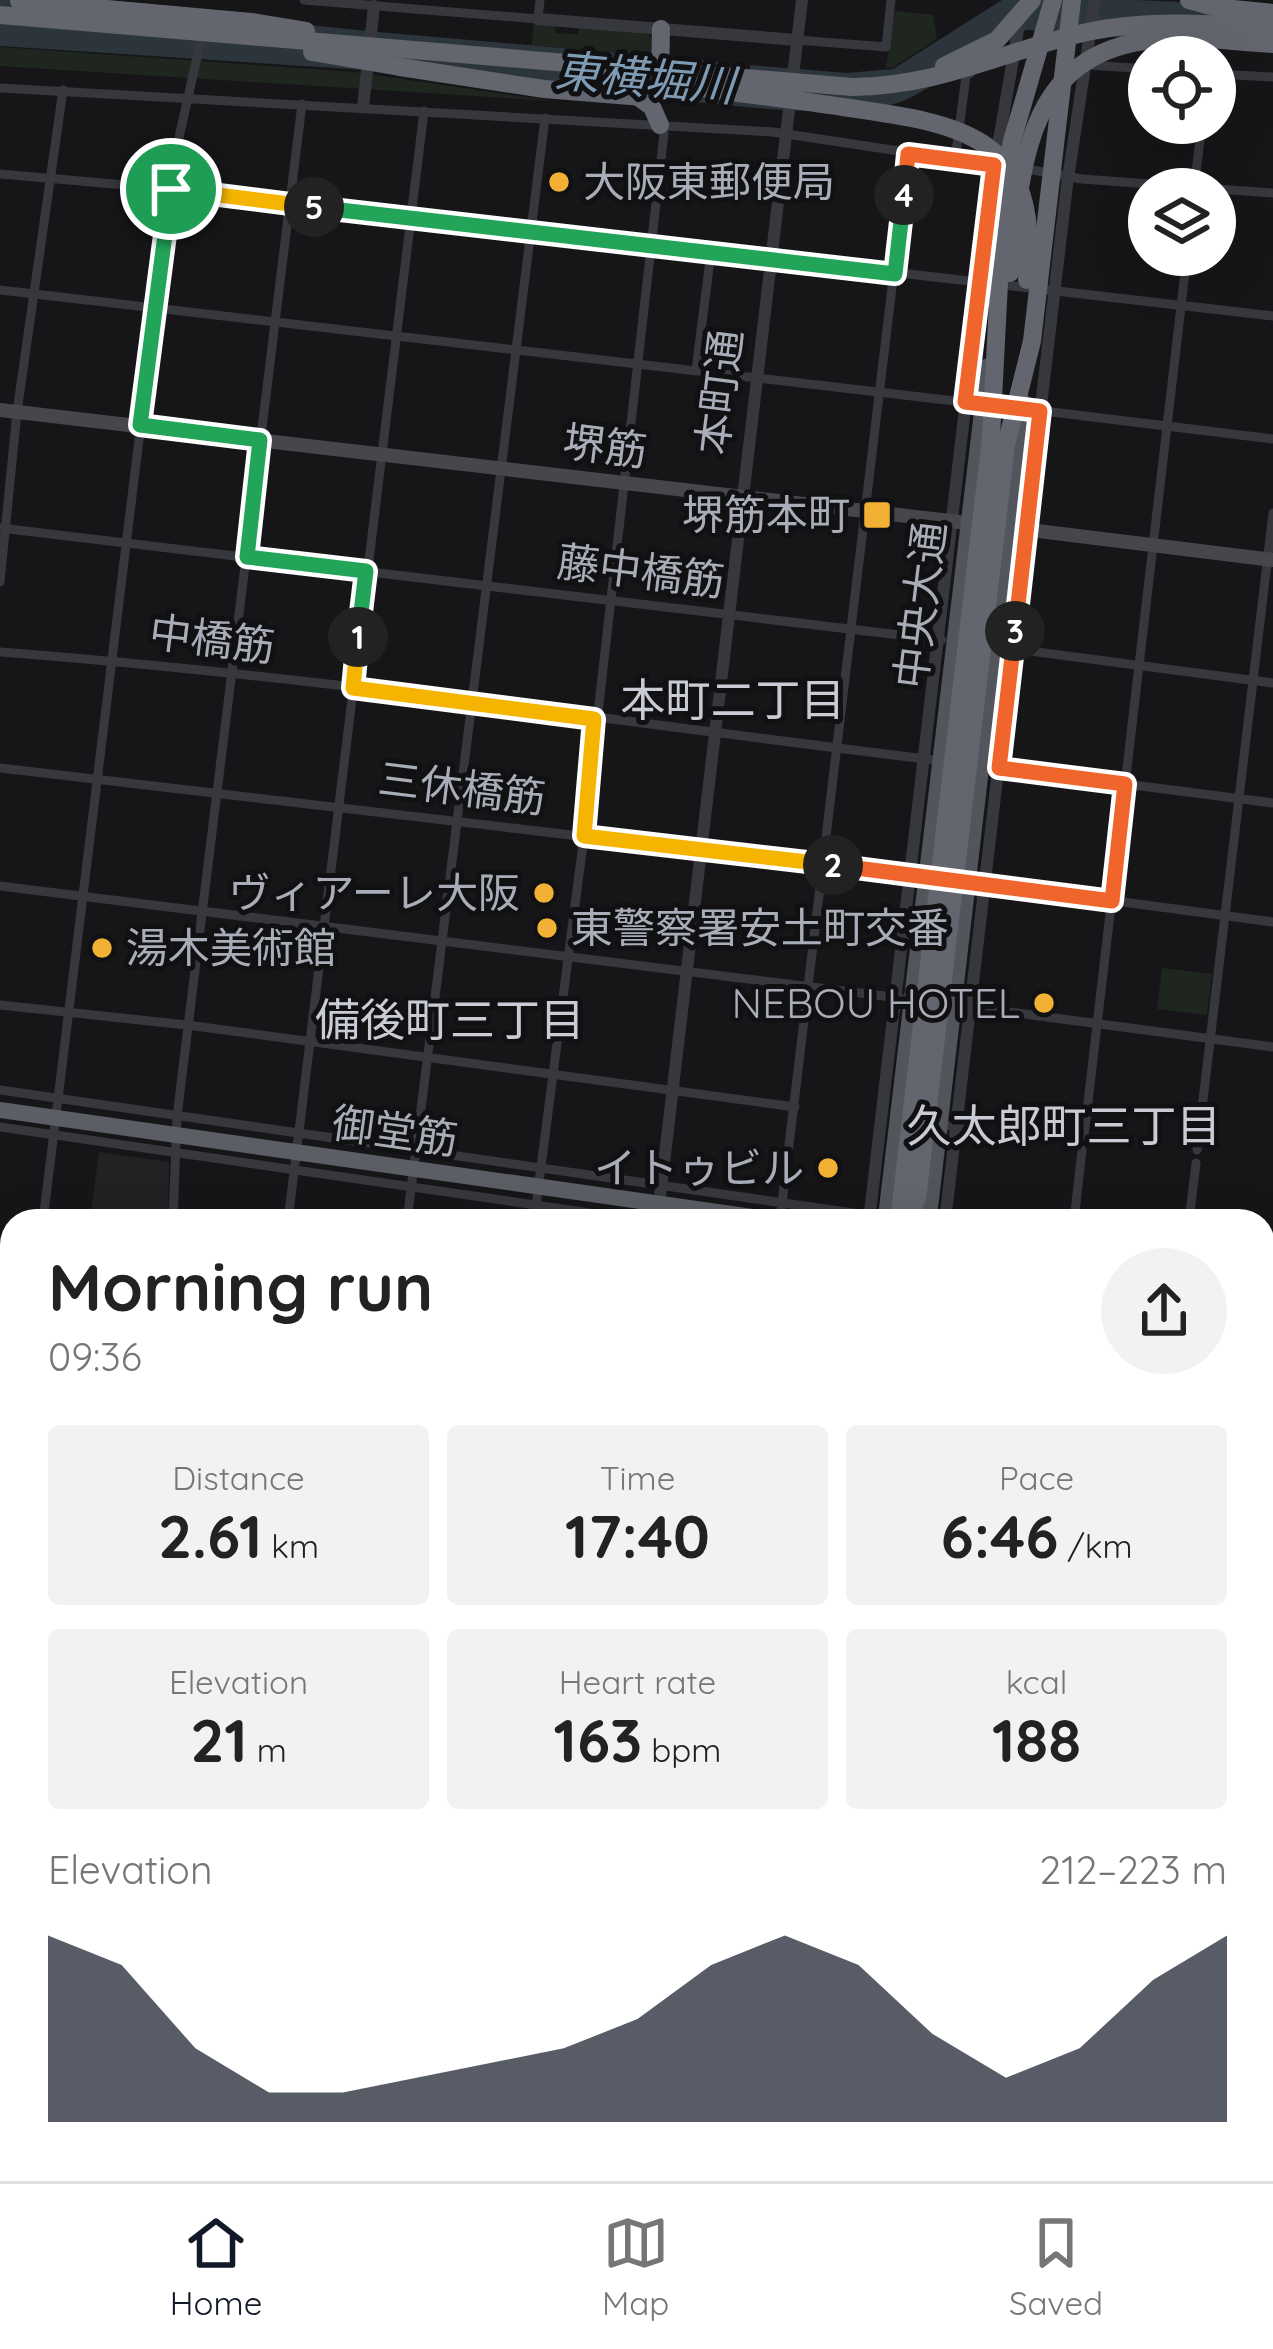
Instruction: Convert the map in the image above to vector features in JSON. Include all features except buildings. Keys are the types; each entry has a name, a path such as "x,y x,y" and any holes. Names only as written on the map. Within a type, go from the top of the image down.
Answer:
{"highway":[{"path":"10,0 250,22 403,49"},
{"path":"833,86 886,81 962,59 997,40 1028,0"},
{"path":"999,442 1004,186 1050,0"},
{"path":"999,442 1032,340 1072,0"},
{"path":"1189,0 1273,13"},
{"path":"0,15 833,86 925,81 1061,39 1141,24 1273,28"},
{"path":"189,32 499,83 638,97 655,90 661,37"},
{"path":"999,442 1022,172 1033,128 1052,94 1080,67 1129,44 1167,39 1273,44"},
{"path":"459,54 924,118 979,140 1012,173 1026,201 1026,284 999,442 892,1209"},
{"path":"638,97 652,107 659,121"},
{"name":"御堂筋","path":"0,1110 56,1126 175,1134 710,1209"}],"main road":[{"name":"中央大通","path":"892,1209 963,548 1008,205 1050,0"},
{"name":"中央大通","path":"930,1209 1072,0"},
{"name":"堺筋","path":"0,410 1270,560"}],"street":[{"path":"304,0 455,6 661,37 796,47 886,47 891,0"},
{"path":"538,19 540,0"},
{"name":"本町通","path":"660,1204 802,0"},
{"name":"中央大通","path":"890,1209 875,1117 895,998 994,165 1028,0"},
{"path":"947,1209 961,1127 1068,175 1095,0"},
{"path":"363,107 375,3"},
{"path":"45,1209 154,308 171,189 209,5"},
{"path":"955,160 966,76 993,58 1013,58"},
{"path":"1085,64 1128,67"},
{"path":"1236,75 1273,77"},
{"path":"0,88 787,128 908,154 1128,181"},
{"path":"0,582 2,528 63,90"},
{"path":"173,1209 175,1134 187,1024 302,104"},
{"path":"289,1209 424,111"},
{"path":"408,1209 545,118"},
{"path":"608,1209 539,1187 664,133 659,121"},
{"path":"782,1209 908,154"},
{"path":"0,174 171,189 1273,316"},
{"path":"1236,191 1273,193"},
{"path":"696,370 711,252"},
{"path":"1084,1136 1185,276"},
{"path":"0,290 1273,440"},
{"path":"1197,1150 1273,513"},
{"name":"藤中橋筋","path":"2,528 1273,683"},
{"name":"中橋筋","path":"0,652 353,688 1273,803"},
{"name":"三休橋筋","path":"0,768 457,819 1273,922"},
{"path":"0,886 1273,1046"},
{"path":"0,1005 187,1024 795,1107"},
{"path":"0,1090 59,1099 175,1134"},
{"path":"875,1117 961,1127"},
{"path":"0,1127 56,1126"},
{"path":"1075,1209 1082,1150"},
{"path":"1191,1209 1196,1163"}],"shaded area":[{"path":"895,11 933,15 937,39 892,68 886,67"},
{"path":"534,23 555,25 555,33 578,34 579,27 648,34 654,41 654,56 532,45"},
{"path":"0,47 354,72 552,101 0,66"},
{"path":"1162,968 1212,974 1207,1015 1157,1009"},
{"path":"99,1152 169,1162 168,1209 92,1209"}],"water":[{"name":"東横堀川","path":"0,0 71,0 710,61 750,70 750,65 847,73 893,69 1002,0 1273,6 1273,48 1236,45 1236,36 1128,37 1027,30 995,44 905,100 852,111 662,99 661,106 365,70 0,46"}],"place":[{"name":"大阪東郵便局","path":"559,182"},
{"name":"堺筋本町","path":"877,515"},
{"name":"ヴィアーレ大阪","path":"544,893"},
{"name":"東警察署安土町交番","path":"547,928"},
{"name":"湯木美術館","path":"102,948"},
{"name":"NEBOU HOTEL","path":"1044,1003"},
{"name":"イトゥビル","path":"828,1168"}],"district":[{"name":"本町二丁目","path":"733,700"},
{"name":"備後町三丁目","path":"450,1020"},
{"name":"久太郎町三丁目","path":"1064,1126"}],"route":[{"path":"908,154 994,165 965,402 1040,411 999,768 1125,784 1112,901 584,836 594,719 353,688 366,571 247,557 260,440 140,425 171,189 895,274 908,154"}]}
